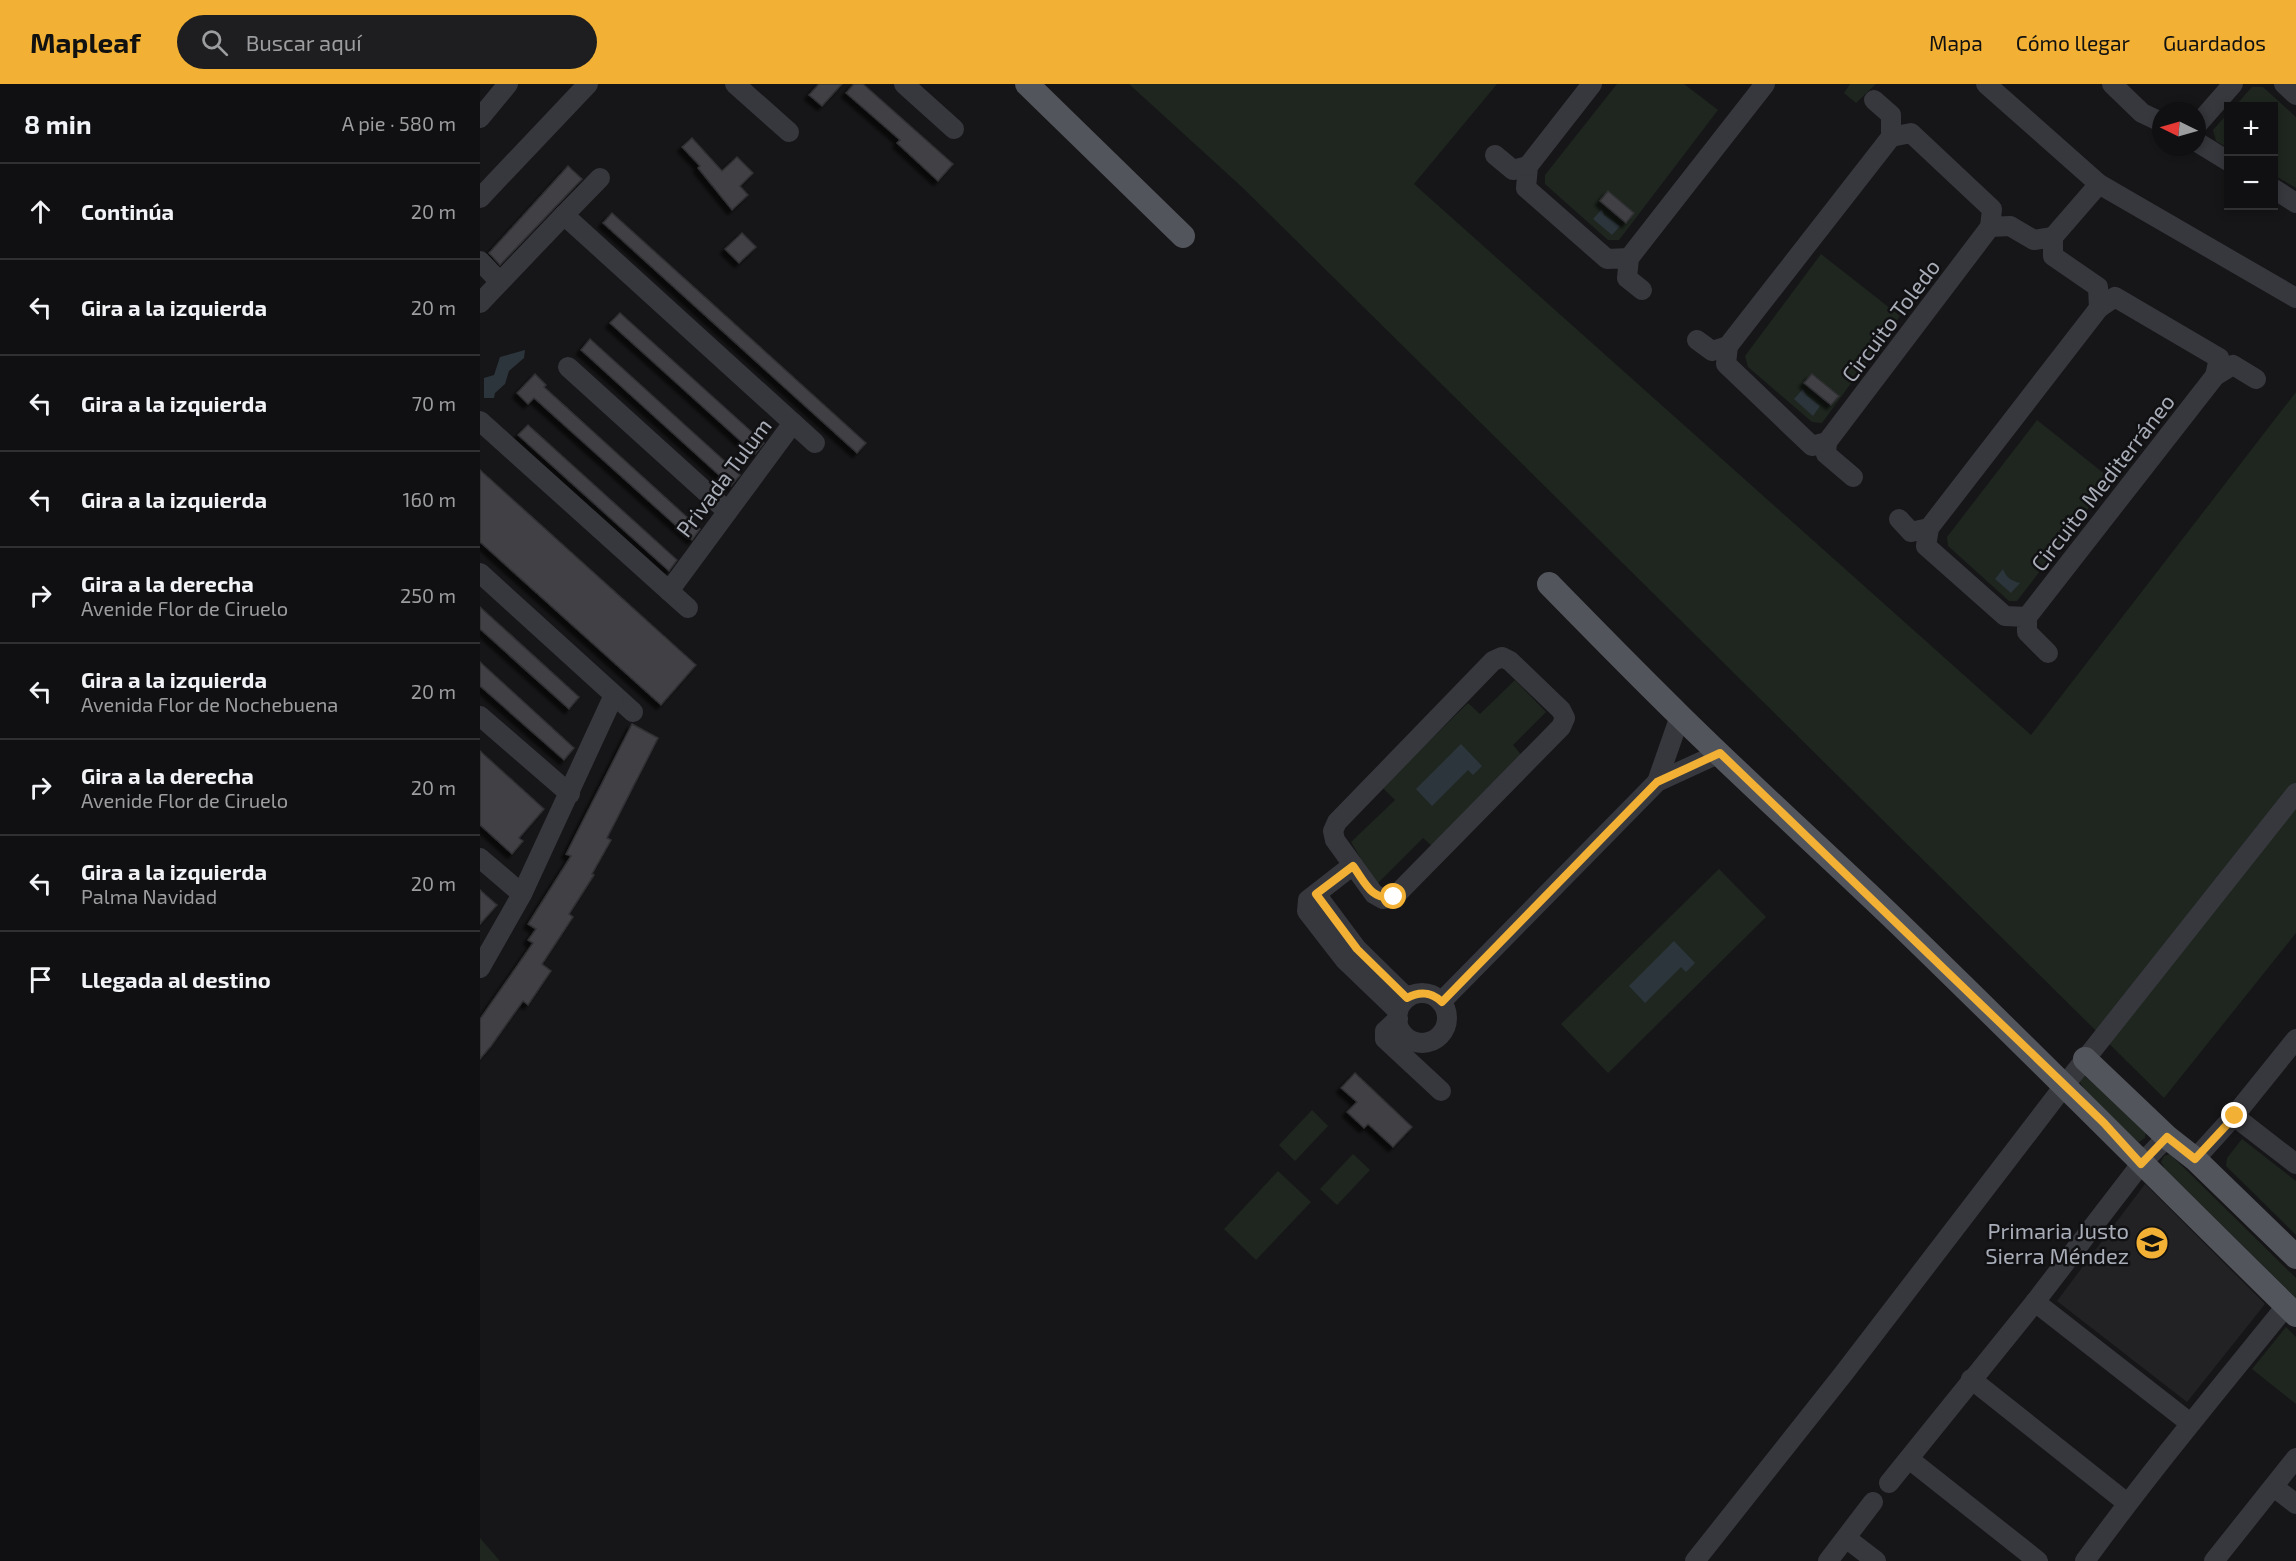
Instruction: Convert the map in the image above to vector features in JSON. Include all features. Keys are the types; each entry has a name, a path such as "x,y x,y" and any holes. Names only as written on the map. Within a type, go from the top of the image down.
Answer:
{"main road":[{"path":"1027,84 1183,236"},
{"path":"1549,584 1680,716 1898,922 2104,1123 2141,1164 2291,1311"},
{"path":"2085,1059 2167,1137 2195,1159 2296,1257"}],"street":[{"path":"480,118 508,84"},
{"path":"480,198 588,84"},
{"path":"735,84 789,132"},
{"path":"904,84 954,129"},
{"path":"1592,84 1528,166 1526,188 1607,259 1629,258"},
{"path":"1642,290 1627,278 1629,258 1765,84"},
{"path":"1986,84 2100,184 2296,298"},
{"path":"2112,84 2142,113 2152,118"},
{"path":"2206,115 2233,84"},
{"path":"2284,84 2296,95"},
{"path":"1853,477 1826,454 1827,442 1812,446 1726,364 1728,346 1891,136 1891,115 1874,100"},
{"path":"1891,136 1911,133 1992,209 1990,227 2010,226 2034,240 2053,237 2100,184"},
{"path":"2206,147 2224,158"},
{"path":"1495,155 1513,170 1528,166"},
{"path":"480,302 600,178"},
{"path":"2278,192 2296,203"},
{"name":"Privada Tulum","path":"564,215 793,423 669,591"},
{"name":"Circuito Toledo","path":"1827,442 1990,227"},
{"path":"2053,237 2053,256 2098,287 2099,308"},
{"path":"480,261 500,282"},
{"path":"2048,653 2027,632 2027,617 2005,616 1926,546 1929,528 2099,308 2115,297 2219,358 2215,376"},
{"path":"1697,340 1712,351 1728,346"},
{"path":"2215,376 2233,365 2256,379"},
{"path":"568,367 727,511"},
{"name":"Circuito Mediterráneo","path":"2027,617 2215,376"},
{"path":"480,420 688,608"},
{"path":"793,423 815,443"},
{"path":"1899,519 1911,532 1929,528"},
{"path":"480,573 633,712"},
{"path":"1502,657 1510,661 1561,710 1565,718 1561,727 1394,897 1383,899 1374,894 1353,866 1335,840 1333,831 1337,822 1493,661 1502,657"},
{"path":"480,968 522,894 614,695"},
{"path":"480,716 570,794"},
{"path":"1657,782 1680,716"},
{"path":"1442,1002 1657,782 1720,753"},
{"path":"1695,1561 1851,1364 2085,1059 2296,793"},
{"path":"480,858 522,894"},
{"path":"1353,866 1308,900 1307,911 1345,960 1401,1009 1403,1033 1409,1038 1416,1042 1431,1041 1443,1031 1446,1024 1442,1002 1429,994 1413,994 1401,1009 1385,1031 1385,1039 1441,1091"},
{"path":"2195,1159 2235,1116 2296,1039"},
{"path":"2235,1116 2296,1164"},
{"path":"1889,1483 2035,1302 2141,1164 2167,1137"},
{"path":"2035,1302 2190,1423"},
{"path":"2085,1561 2190,1423 2291,1311"},
{"path":"1971,1379 2127,1503"},
{"path":"2214,1561 2296,1458"},
{"path":"1909,1459 2038,1561"},
{"path":"2274,1487 2296,1504"},
{"path":"1828,1561 1874,1502"},
{"path":"1846,1538 1876,1561"}],"shaded area":[{"path":"1129,84 1497,84 1414,184 2031,735 2296,392 2296,933 2164,1098 1243,188"},
{"path":"1617,84 1684,84 1718,110 1619,240 1608,240 1545,184 1545,175"},
{"path":"1850,84 1876,84 1856,103 1844,93"},
{"path":"2252,87 2263,87 2296,117 2296,188 2278,177 2278,102 2239,102"},
{"path":"2224,118 2224,146 2216,141 2213,130"},
{"path":"1602,209 1604,215 1620,226 1612,235 1593,219"},
{"path":"1821,254 1900,316 1822,423 1812,422 1748,367 1745,356"},
{"path":"525,350 524,358 509,371 505,384 495,393 494,398 484,398 484,378 494,375 500,357"},
{"path":"1803,389 1806,395 1820,406 1813,416 1794,399"},
{"path":"2037,420 2111,479 2017,601 2009,601 1948,546 1947,537"},
{"path":"2003,569 2009,578 2020,583 2011,593 1995,579"},
{"path":"1515,680 1546,712 1513,745 1525,759 1434,848 1423,838 1378,883 1371,876 1351,842 1395,800 1382,787 1468,703 1480,714"},
{"path":"1461,744 1482,766 1473,775 1468,770 1432,806 1416,789"},
{"path":"1719,869 1766,917 1608,1073 1561,1024"},
{"path":"1674,941 1695,963 1686,972 1681,967 1645,1003 1629,986"},
{"path":"2084,1075 2146,1131 2145,1138 2139,1142 2132,1137 2085,1091 2079,1080"},
{"path":"1312,1110 1328,1126 1295,1161 1279,1145"},
{"path":"2242,1139 2296,1181 2296,1235 2226,1166 2227,1158"},
{"path":"1353,1154 1370,1170 1337,1205 1320,1189"},
{"path":"2170,1154 2296,1278 2296,1298 2165,1169 2161,1162 2164,1156"},
{"path":"1278,1171 1311,1202 1256,1260 1224,1229"},
{"name":"Primaria Justo Sierra Méndez","path":"2145,1184 2265,1304 2187,1402 2057,1301"},
{"path":"2286,1327 2296,1337 2296,1404 2252,1369"},
{"path":"480,1538 500,1561 480,1561"}],"building":[{"path":"819,84 842,84 822,106 809,95"},
{"path":"854,84 863,84 953,164 938,181 897,143 900,140 846,93"},
{"path":"692,138 722,171 737,157 753,173 740,186 748,195 732,210 698,168 700,166 682,147"},
{"path":"568,166 582,179 500,265 489,253"},
{"path":"1608,191 1634,213 1626,223 1600,201"},
{"path":"612,213 866,443 857,453 603,223"},
{"path":"742,233 756,247 739,263 725,249"},
{"path":"620,313 764,443 755,454 610,323"},
{"path":"590,339 740,475 731,486 581,350"},
{"path":"535,374 546,385 544,387 700,529 692,540 534,398 528,404 517,393"},
{"path":"1812,374 1839,396 1831,405 1804,383"},
{"path":"528,425 677,560 669,571 518,435"},
{"path":"480,470 696,665 661,705 480,542"},
{"path":"480,607 579,697 569,709 480,629"},
{"path":"480,662 574,748 564,760 480,686"},
{"path":"632,724 658,738 607,838 611,840 592,874 594,875 569,914 573,917 542,964 551,971 528,1005 523,1001 480,1059 480,1019 533,943 528,940 536,929 528,924 571,856 566,854"},
{"path":"480,751 544,809 519,838 523,841 512,854 480,825"},
{"path":"480,890 497,905 480,924"},
{"path":"1355,1073 1412,1127 1393,1147 1368,1124 1364,1128 1347,1112 1357,1102 1341,1088"}],"place":[{"name":"Primaria Justo Sierra Méndez","path":"2152,1243"}],"route":[{"path":"1394,897 1383,899 1374,894 1353,866 1316,894 1357,949 1407,998 1421,993 1429,994 1442,1002 1657,782 1720,753 2104,1123 2141,1164 2167,1137 2195,1159 2235,1116"}]}
